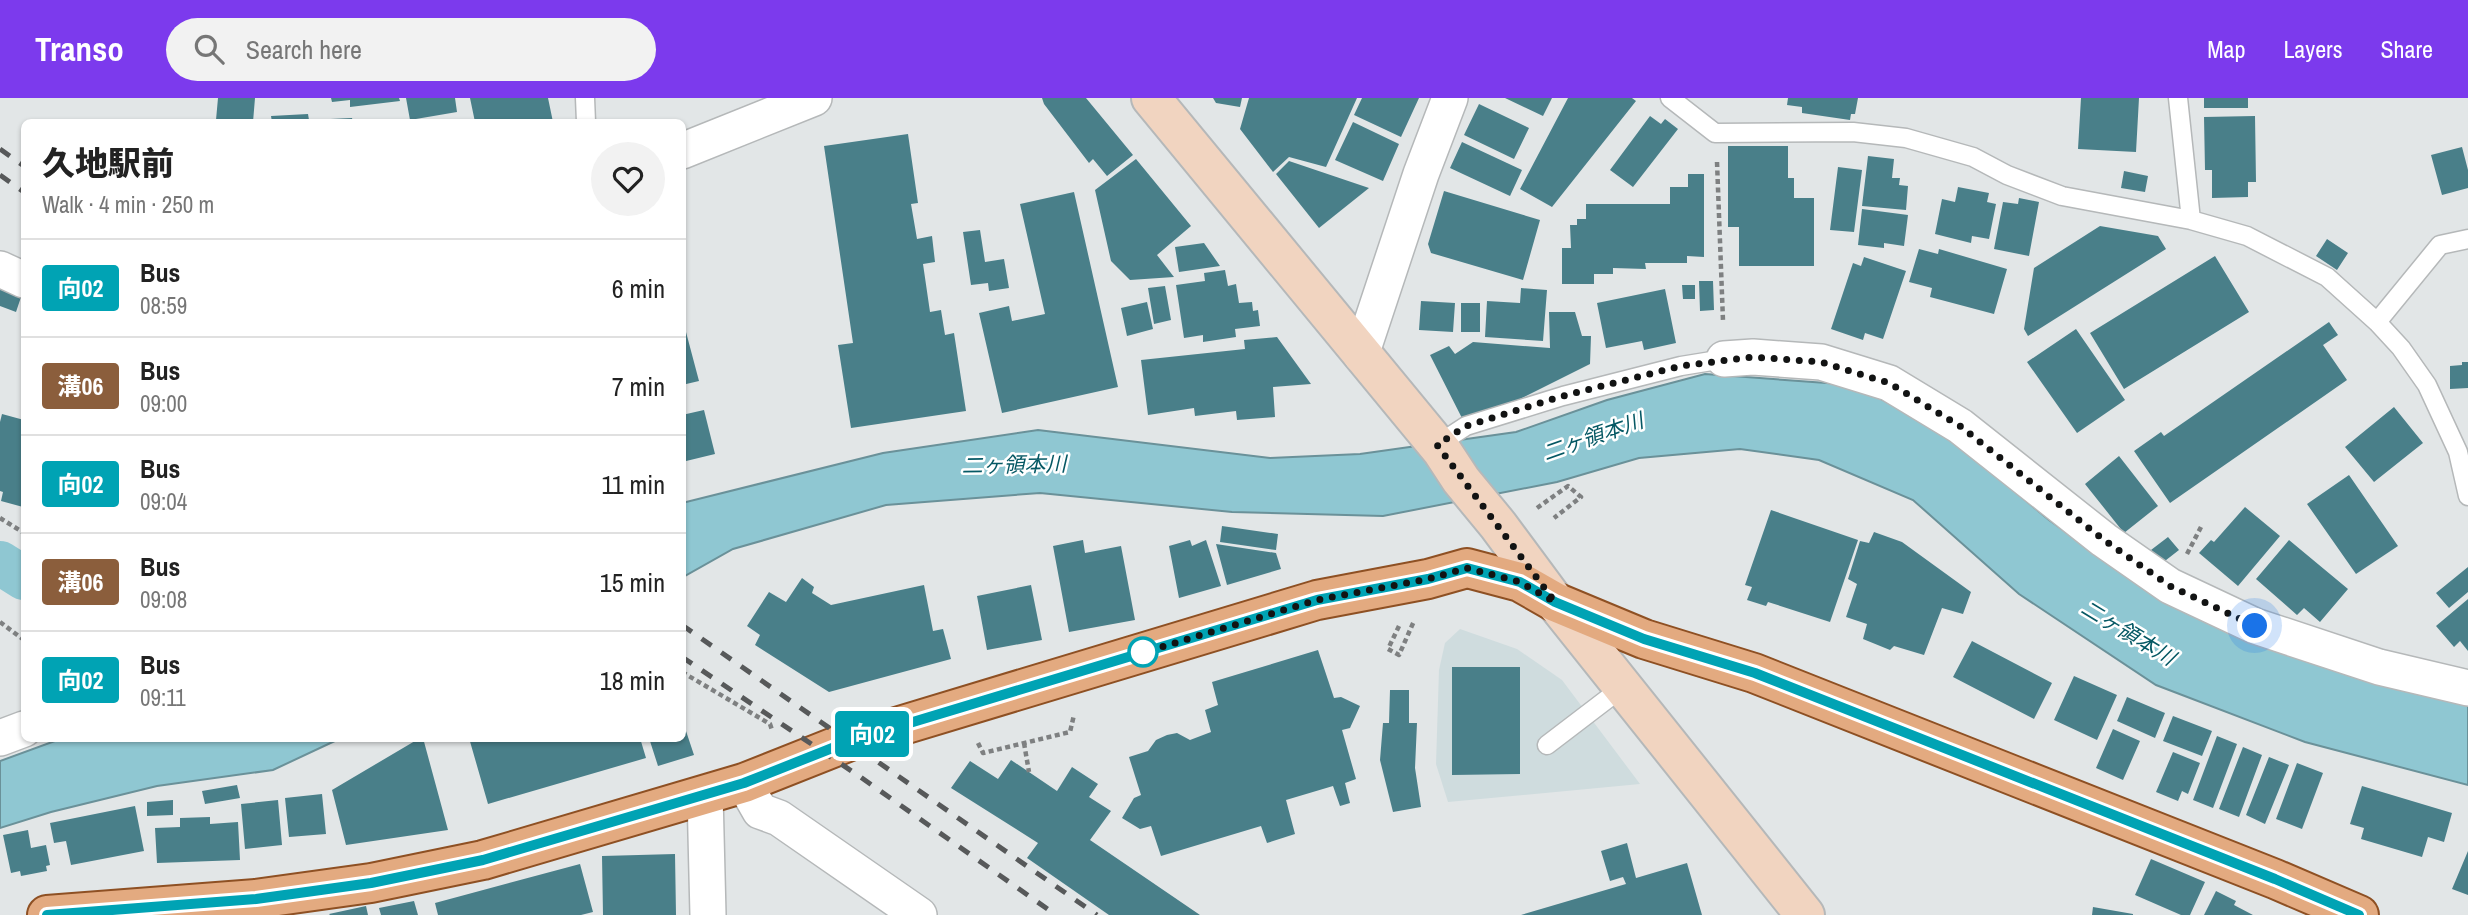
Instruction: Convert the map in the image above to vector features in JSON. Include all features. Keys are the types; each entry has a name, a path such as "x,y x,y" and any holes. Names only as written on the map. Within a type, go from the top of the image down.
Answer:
{"main road":[{"path":"47,915 258,907 483,860 744,783 850,741 1317,600 1428,579 1467,568 1520,582 1555,602 1644,639 1755,673 2275,879 2359,915"}],"street":[{"path":"686,149 814,98"},
{"path":"1151,98 1439,448 1555,602 1805,915"},
{"path":"1361,355 1421,174 1450,98"},
{"path":"0,269 21,279"},
{"path":"1724,359 1753,357 1821,362 1889,383 1960,426 2104,540 2170,586 2255,626 2379,667 2468,688"},
{"path":"0,738 21,730"},
{"path":"744,783 760,811 779,818 919,915"},
{"path":"705,793 708,915"}],"lane":[{"path":"585,98 586,119"},
{"path":"1670,98 1716,133 1853,132 1906,138 1973,157 2007,175 2062,196 2191,220 2247,236 2327,277 2401,348 2427,385 2458,452 2468,496"},
{"path":"2178,98 2191,220"},
{"path":"2377,323 2440,245 2468,239"},
{"path":"1439,448 1466,426 1563,396 1681,366 1724,359"},
{"path":"1546,745 1623,687"}],"path":[{"path":"1716,133 1724,359"},
{"path":"1536,508 1568,486 1581,496 1554,518"},
{"path":"0,518 21,531"},
{"path":"1399,625 1388,649 1399,655 1416,617"},
{"path":"0,622 21,638"},
{"path":"686,675 770,724 784,768"},
{"path":"974,736 984,752 1070,732 1076,708"},
{"path":"1024,743 1029,772"}],"shaded area":[{"path":"1460,629 1517,649 1562,680 1640,784 1448,802 1436,764 1439,670 1445,643"}],"water":[{"name":"二ヶ領本川","path":"1705,374 1854,385 1941,430 2049,520 2160,599 2468,703 2468,785 2305,742 2156,685 2019,594 1913,500 1819,460 1740,449 1639,458 1557,482 1383,516 1232,512 1040,493 886,505 733,549 686,575 686,502 883,453 1038,430 1270,458 1360,454 1516,432 1607,400"},
{"path":"52,742 333,742 273,770 157,786 51,812 0,828 0,761"}],"building":[{"path":"218,98 255,98 253,119 216,119"},
{"path":"331,98 399,98 400,101 350,107 350,100 332,102"},
{"path":"406,98 455,98 457,112 410,119"},
{"path":"470,98 548,98 552,119 474,119"},
{"path":"1042,98 1086,98 1133,155 1107,176 1093,159 1089,163"},
{"path":"1213,98 1242,98 1240,107 1216,103"},
{"path":"1249,98 1357,98 1326,167 1289,157 1273,172 1240,129"},
{"path":"1362,98 1419,98 1401,137 1354,115"},
{"path":"1505,98 1552,98 1543,116"},
{"path":"1568,98 1632,98 1636,101 1552,207 1520,189"},
{"path":"1788,98 1858,98 1855,114 1851,114 1850,120 1802,113 1802,107 1787,105"},
{"path":"2081,98 2139,98 2136,152 2078,149"},
{"path":"2204,98 2248,98 2248,108 2204,108"},
{"path":"1479,104 1529,128 1514,159 1464,135"},
{"path":"308,114 309,119 272,119 271,116"},
{"path":"1650,116 1661,124 1665,119 1678,129 1633,187 1610,170"},
{"path":"2255,116 2256,182 2248,182 2248,197 2212,198 2212,170 2205,170 2204,117"},
{"path":"1353,122 1399,144 1383,181 1335,160"},
{"path":"908,134 918,203 911,204 917,239 932,236 935,262 923,264 930,312 941,310 945,335 954,333 966,411 851,428 838,345 853,343 824,146"},
{"path":"1462,142 1522,170 1510,196 1450,168"},
{"path":"1728,146 1788,146 1788,178 1794,178 1794,198 1814,198 1814,266 1739,266 1739,227 1728,227"},
{"path":"2462,147 2468,170 2468,188 2442,195 2431,155"},
{"path":"1868,156 1894,159 1892,178 1900,178 1899,185 1908,186 1906,210 1862,206"},
{"path":"1136,159 1191,226 1157,255 1174,277 1130,280 1111,261 1095,190"},
{"path":"1289,161 1369,188 1319,228 1276,174"},
{"path":"1838,167 1862,170 1854,232 1830,230"},
{"path":"2124,171 2148,176 2145,192 2121,188"},
{"path":"1688,174 1704,174 1704,257 1687,256 1687,263 1645,263 1646,269 1613,268 1613,274 1594,274 1594,284 1562,284 1562,248 1571,248 1570,225 1577,225 1577,219 1586,219 1586,204 1670,204 1670,187 1688,187"},
{"path":"1958,187 1989,193 1987,202 1996,204 1989,239 1972,236 1971,243 1935,234 1942,199 1955,202"},
{"path":"1444,191 1540,220 1523,280 1431,253 1428,244"},
{"path":"1074,192 1118,387 1002,413 979,313 1009,306 1012,321 1045,314 1020,204"},
{"path":"2019,198 2039,202 2029,256 1994,249 2003,202 2018,204"},
{"path":"1862,209 1908,215 1904,246 1884,243 1884,248 1858,245"},
{"path":"2100,226 2158,236 2166,249 2028,336 2024,329 2034,268"},
{"path":"980,230 985,262 1004,259 1009,288 989,291 988,283 971,285 963,232"},
{"path":"2327,239 2348,253 2337,270 2316,256"},
{"path":"1204,243 1220,266 1179,272 1175,247"},
{"path":"1919,249 1938,254 1939,249 2007,269 1994,314 1930,297 1932,288 1909,282"},
{"path":"2215,256 2249,312 2124,389 2090,333"},
{"path":"1864,257 1906,271 1883,339 1865,333 1863,340 1831,329 1853,263 1861,266"},
{"path":"1225,270 1228,286 1236,284 1239,303 1252,302 1253,311 1258,310 1260,326 1235,329 1236,337 1203,342 1203,335 1184,338 1176,285 1205,281 1204,273"},
{"path":"1699,281 1713,281 1714,310 1700,311"},
{"path":"1682,285 1695,285 1695,299 1683,299"},
{"path":"0,286 21,294 16,312 0,306"},
{"path":"1165,286 1171,320 1154,324 1148,288"},
{"path":"1521,288 1547,290 1543,341 1485,337 1487,301 1520,303"},
{"path":"1665,289 1676,343 1644,350 1642,341 1606,348 1597,303"},
{"path":"1421,301 1455,303 1453,332 1419,330"},
{"path":"1147,302 1153,329 1127,336 1121,308"},
{"path":"1461,303 1480,303 1480,332 1461,332"},
{"path":"1549,312 1575,312 1582,336 1591,336 1590,364 1466,426 1430,355 1449,346 1455,354 1473,342 1550,348"},
{"path":"2329,322 2338,335 2323,345 2347,380 2170,503 2134,451 2161,432 2164,436"},
{"path":"2076,329 2125,400 2077,433 2027,362"},
{"path":"686,332 699,381 686,384"},
{"path":"1277,337 1311,384 1273,387 1275,417 1237,420 1236,411 1195,416 1194,408 1148,415 1141,360 1245,349 1244,340"},
{"path":"2462,362 2468,362 2468,388 2450,389 2450,366 2462,365"},
{"path":"2394,407 2423,443 2374,482 2345,447"},
{"path":"704,410 715,454 686,461 686,414"},
{"path":"2,414 21,419 21,506 1,501 3,492 0,491"},
{"path":"2119,456 2158,506 2124,533 2085,484"},
{"path":"2349,475 2398,546 2356,574 2307,504"},
{"path":"2245,507 2280,536 2238,586 2199,553 2211,540 2214,542"},
{"path":"1771,510 1858,540 1830,622 1768,602 1766,606 1747,600 1752,587 1745,585"},
{"path":"1222,526 1278,534 1276,550 1220,542"},
{"path":"1874,532 1902,542 1971,592 1963,614 1942,608 1924,655 1894,646 1890,650 1863,639 1867,624 1846,617 1857,584 1848,579 1860,541 1869,543"},
{"path":"2168,537 2179,550 2161,564 2151,550"},
{"path":"1083,540 1085,553 1121,546 1135,620 1069,632 1053,546"},
{"path":"1190,540 1192,546 1206,540 1221,586 1179,598 1169,546"},
{"path":"2289,540 2348,589 2320,622 2304,608 2297,615 2256,579"},
{"path":"1216,544 1276,553 1281,569 1227,585"},
{"path":"2468,567 2468,592 2449,608 2436,593"},
{"path":"802,578 814,587 812,593 831,605 924,585 933,631 943,629 951,659 829,692 755,645 760,635 747,626 769,592 786,602"},
{"path":"1031,585 1042,640 987,650 977,596"},
{"path":"2468,599 2468,651 2460,641 2454,647 2436,626"},
{"path":"1972,641 2052,683 2034,719 1953,677"},
{"path":"1318,650 1334,698 1341,697 1360,706 1350,728 1342,730 1356,779 1345,783 1350,803 1340,806 1333,786 1286,800 1295,834 1267,843 1261,826 1161,856 1151,826 1140,829 1122,818 1134,798 1141,795 1129,757 1148,751 1156,740 1167,735 1177,733 1190,740 1211,732 1205,710 1218,705 1212,682"},
{"path":"1452,667 1520,667 1520,774 1452,775"},
{"path":"2074,676 2117,695 2097,740 2054,720"},
{"path":"1390,690 1409,690 1409,723 1417,723 1415,768 1421,807 1393,812 1380,760 1383,723 1389,723"},
{"path":"2127,697 2165,713 2155,738 2117,721"},
{"path":"2173,716 2212,731 2202,756 2163,741"},
{"path":"2113,729 2140,741 2123,780 2096,768"},
{"path":"686,731 694,755 658,766 650,742 686,742"},
{"path":"2217,736 2237,744 2213,808 2193,800"},
{"path":"413,742 424,742 448,830 346,845 332,790"},
{"path":"470,742 641,742 646,758 488,804"},
{"path":"2243,747 2262,755 2239,817 2219,809"},
{"path":"2173,752 2200,763 2188,794 2182,791 2178,801 2156,792"},
{"path":"2269,757 2289,765 2265,824 2246,815"},
{"path":"1011,760 1057,791 1072,767 1098,784 1089,797 1111,811 1090,840 1200,915 1109,915 1027,858 1038,843 951,788 970,761 998,779"},
{"path":"2297,763 2323,773 2302,829 2276,819"},
{"path":"237,785 240,798 205,804 202,791"},
{"path":"2362,786 2452,813 2444,842 2428,837 2422,857 2361,839 2364,828 2350,824"},
{"path":"322,794 326,834 289,837 285,798"},
{"path":"173,800 173,815 147,816 147,802"},
{"path":"278,800 282,845 245,849 241,804"},
{"path":"135,806 144,851 71,865 66,841 54,843 50,823"},
{"path":"210,817 210,824 238,822 240,860 157,863 155,828 180,827 180,818"},
{"path":"28,830 31,848 46,845 50,865 46,866 47,871 21,876 20,871 11,873 3,835"},
{"path":"1627,843 1636,878 1687,863 1702,915 1521,915 1626,884 1623,877 1610,881 1601,851"},
{"path":"2468,851 2468,895 2452,889"},
{"path":"675,854 676,915 603,915 602,856"},
{"path":"2151,859 2205,882 2190,915 2181,915 2135,895"},
{"path":"580,864 593,912 581,915 438,915 435,903"},
{"path":"2216,891 2236,901 2234,905 2253,915 2204,915"},
{"path":"414,901 418,915 381,915 379,908"},
{"path":"366,906 368,915 329,914"},
{"path":"2093,907 2133,914 2133,915 2092,915"}],"waterway":[{"path":"0,563 21,576"}],"railway":[{"path":"0,149 21,164"},
{"path":"0,175 21,190"},
{"path":"686,628 1097,915"},
{"path":"686,660 859,776 1056,915"}],"bus line":[{"name":"向02","path":"47,915 256,899 371,883 483,860 744,783 850,741 1317,600 1428,579 1467,568 1520,582 1555,602 1644,639 1755,673 2275,879 2359,915"}],"route":[{"path":"1143,652 1135,655 1317,600 1428,579 1467,568 1520,582 1555,602 1437,445 1466,426 1563,396 1681,366 1753,357 1821,362 1889,383 1960,426 2104,540 2170,586 2255,626"}]}
